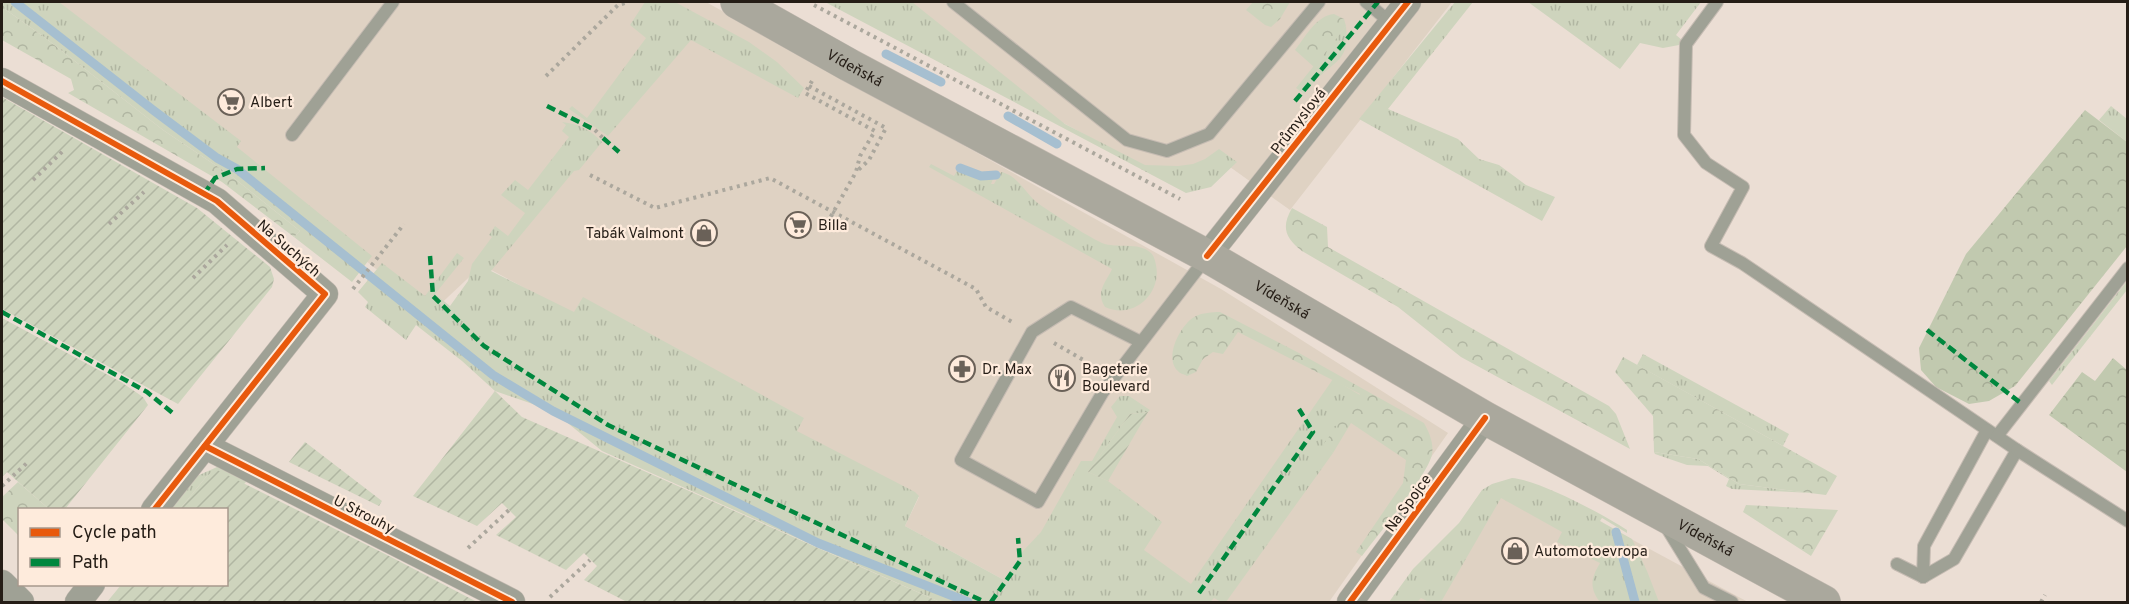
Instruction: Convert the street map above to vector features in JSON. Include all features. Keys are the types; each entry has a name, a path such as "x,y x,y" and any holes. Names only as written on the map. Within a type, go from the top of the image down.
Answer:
{"main road":[{"name":"Vídeňská","path":"737,2 849,65 1207,256 1485,418 1824,603"}],"street":[{"name":"Průmyslová","path":"1207,256 1408,2"},
{"name":"Na Suchých","path":"2,81 217,201 325,294 156,508"},
{"name":"Na Spojce","path":"1350,603 1485,418"},
{"name":"U Strouhy","path":"205,446 512,603"},
{"path":"2,583 21,603"},
{"path":"78,603 91,586"}],"lane":[{"path":"292,135 393,2"},
{"path":"953,2 1127,140 1167,151 1209,135 1319,2"},
{"path":"1366,2 1391,23"},
{"path":"1717,2 1686,44 1684,135 1706,163 1743,187 1711,246 1742,263 2017,450 2127,521"},
{"path":"1141,342 1071,307 1032,332 961,460 1038,502 1103,392 1207,256"},
{"path":"1923,577 1924,546 1992,433 2127,268"},
{"path":"1923,577 1954,559 2017,450"},
{"path":"1657,511 1704,588 1732,603"},
{"path":"1897,564 1923,577"}],"path":[{"path":"546,76 618,5 629,2"},
{"path":"814,5 1180,199"},
{"path":"813,81 805,93 874,131 860,156 856,172 830,218"},
{"path":"809,86 886,128 868,160 856,172"},
{"path":"595,130 603,138"},
{"path":"33,180 68,147"},
{"path":"590,175 655,208 770,178 976,289 986,308 1020,326"},
{"path":"109,224 144,191"},
{"path":"353,289 404,224"},
{"path":"193,278 234,237"},
{"path":"1051,342 1085,361 1082,367"},
{"path":"2,486 28,462"},
{"path":"462,554 509,510"},
{"path":"550,597 591,560"},
{"path":"2041,603 2045,595"}],"shaded area":[{"path":"43,2 706,2 1221,289 1448,433 1329,602 1001,602 1004,580 905,526 919,497 896,488 482,265 431,313"},
{"path":"840,2 1452,2 1290,210 1223,162 1176,184"},
{"path":"1529,484 1748,602 1413,602 1476,499"}],"green space":[{"path":"2,2 59,2 241,141 237,147 372,256 352,282 294,237 300,231 230,175 163,130 2,7"},
{"path":"645,2 675,2 749,42 777,62 804,88 798,98 691,40 608,136 569,109 572,106 587,118 646,38 630,25"},
{"path":"825,2 912,2 1065,124 1145,165 1193,164 1219,149 1237,162 1211,187 1186,193"},
{"path":"1253,2 1290,2 1280,19 1271,27 1246,10"},
{"path":"1455,2 1473,2 1388,109 1458,139 1479,159 1499,165 1526,185 1555,197 1542,221 1359,119"},
{"path":"1528,2 1701,2 1676,35 1682,40 1679,45 1663,48 1640,43 1620,69"},
{"path":"2,7 163,130 230,175 300,231 294,237 222,182 68,93 74,90 71,79 2,40"},
{"path":"1334,14 1344,19 1346,26 1314,67 1295,50 1322,18"},
{"path":"1346,26 1346,44 1342,56 1304,94 1296,88"},
{"path":"2,97 197,208 270,267 274,279 272,287 178,404 2,309"},
{"path":"2111,106 2127,119 2127,142 2099,120"},
{"path":"2085,110 2127,142 2127,246 2015,386 1989,401 1969,404 1936,387 1921,370 1919,348 1966,254"},
{"path":"562,122 584,128 602,142 579,170 574,171 491,271 574,312 583,297 804,418 797,431 919,496 905,526 1004,580 1024,550 1041,532 1081,461 1092,461 1117,417 1111,407 1120,396 1129,396 1150,410 1130,414 1088,472 1108,481 1162,522 1144,550 1191,584 1333,379 1360,395 1324,445 1333,453 1226,602 1214,598 1210,602 940,602 602,451 553,411 495,391 462,361 416,325 406,340 365,307 368,302 358,292 382,263 425,296 457,253 464,258 435,294 450,306 468,281 472,264 492,237 489,235 495,226 508,236 525,213 501,195 515,180 528,190 569,137 562,131 566,125"},
{"path":"931,164 954,176 957,171 977,179 993,179 991,184 994,184 1001,172 1007,174 1039,204 1102,243 1146,249 1153,255 1157,276 1150,294 1143,302 1126,310 1105,307 1101,292 1112,269 929,167"},
{"path":"1292,208 1327,227 1328,247 1609,406 1616,414 1630,449 1461,357 1398,307 1302,251 1286,232"},
{"path":"2127,281 2127,290 2052,385 2049,381"},
{"path":"1220,312 1424,423 1432,446 1429,463 1390,521 1362,556 1356,552 1403,483 1406,460 1351,423 1333,453 1323,445 1360,394 1238,332 1223,354 1213,352 1203,359 1196,372 1187,376 1179,372 1172,358 1180,333 1190,320 1198,315"},
{"path":"2,318 121,382 143,397 148,405 66,508 48,508 7,472 2,477"},
{"path":"1643,354 1789,434 1783,446 1637,365"},
{"path":"1623,357 1837,476 1826,495 1739,484 1698,459 1654,452 1653,416 1615,372"},
{"path":"2113,358 2127,370 2127,472 2049,415 2082,372 2095,381"},
{"path":"495,391 522,417 940,602 627,602 584,580 597,566 584,553 566,570 496,535 516,517 502,503 477,526 413,496"},
{"path":"1148,412 1108,481 1088,472 1130,414"},
{"path":"305,442 382,501 379,506 289,462"},
{"path":"1654,452 1698,459 1739,484 1811,493 1732,489 1726,486 1729,479 1708,466 1687,465"},
{"path":"217,467 225,467 247,481 243,485 215,470 206,477 181,508 172,508 197,476"},
{"path":"215,469 477,602 107,602 120,586 228,586 228,508 181,508"},
{"path":"1512,478 1553,491 1603,515 1627,530 1627,533 1602,518 1600,521 1632,539 1659,602 1600,602 1592,583 1600,563 1557,542 1562,532 1501,498 1441,602 1429,602 1421,598 1417,602 1389,602 1413,569 1459,523 1482,490 1492,484"},
{"path":"18,482 48,508 18,508 18,535 2,519 2,497"},
{"path":"1746,505 1838,510 1811,556 1743,512"}],"waterway":[{"path":"15,2 153,110 217,158 237,169 493,375 553,411 818,543 968,602"},
{"path":"886,54 941,82"},
{"path":"1008,116 1057,144"},
{"path":"960,168 981,176 996,175"},
{"path":"1616,532 1635,602"}],"marked path":[{"path":"1295,101 1378,2"},
{"path":"547,106 595,130"},
{"path":"603,138 619,152"},
{"path":"204,194 215,178 237,169 265,168"},
{"path":"430,256 433,296 484,346 608,425 985,602"},
{"path":"2,312 147,392 175,415"},
{"path":"1927,330 2022,404"},
{"path":"1199,593 1313,432 1299,409"},
{"path":"991,602 1020,561 1018,538"}],"cycle path":[{"path":"1207,256 1408,2"},
{"path":"2,81 217,201 325,294 156,508"},
{"path":"1350,602 1485,418"},
{"path":"205,446 512,602"}],"place":[{"name":"Albert","path":"231,102"},
{"name":"Billa","path":"798,225"},
{"name":"Tabák Valmont","path":"704,233"},
{"name":"Dr. Max","path":"962,369"},
{"name":"Bageterie Boulevard","path":"1062,378"},
{"name":"Automotoevropa","path":"1515,551"}]}
